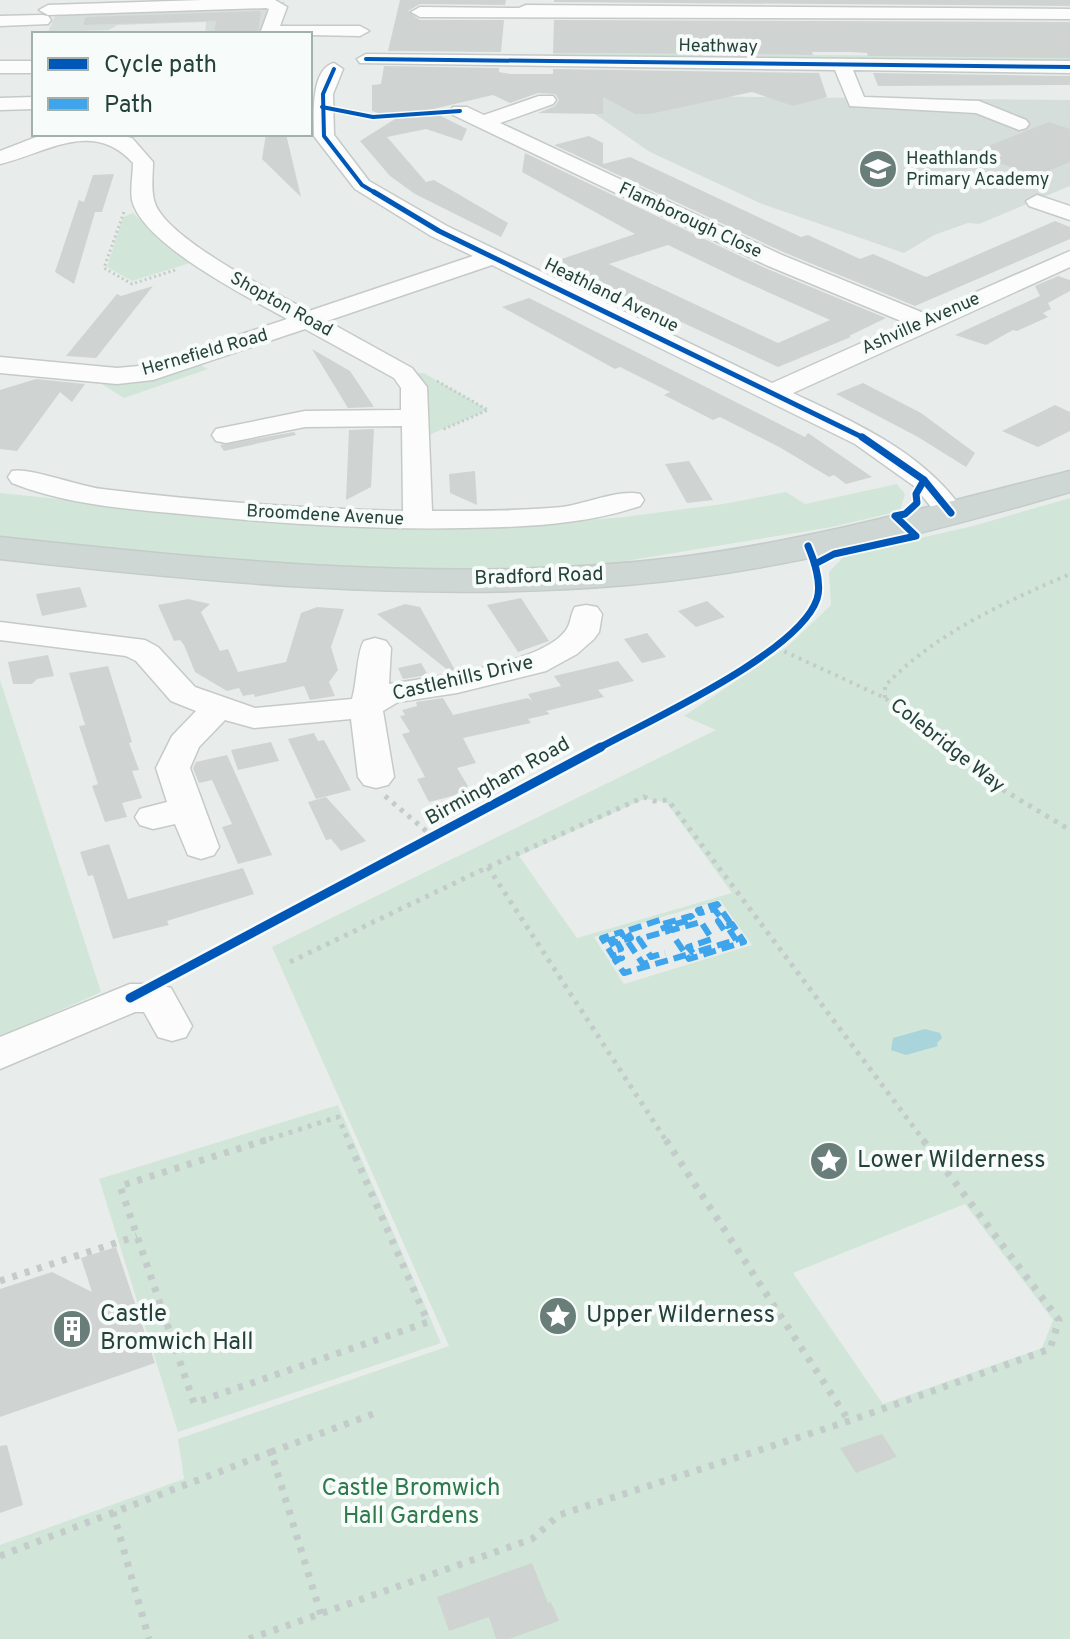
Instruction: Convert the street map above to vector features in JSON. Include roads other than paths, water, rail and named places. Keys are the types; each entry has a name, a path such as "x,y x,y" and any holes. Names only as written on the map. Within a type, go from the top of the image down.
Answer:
{"main road":[{"name":"Bradford Road","path":"0,548 189,569 331,579 544,579 629,574 776,552 951,513 1070,481"}],"street":[{"path":"0,21 42,22 268,3 278,7 270,32"},
{"path":"420,12 525,26 1070,14"},
{"path":"329,60 360,31 365,13"},
{"name":"Heathway","path":"329,60 360,53 366,59 525,26 842,65 1070,67"},
{"path":"312,32 360,31"},
{"name":"Heathland Avenue","path":"329,60 323,94 324,136 362,185 397,209 865,438 924,480 951,513"},
{"path":"842,65 857,102 922,103 979,107 1019,124 993,133 926,113 922,103"},
{"path":"0,67 27,67"},
{"path":"483,122 546,100"},
{"path":"0,104 32,103"},
{"name":"Flamborough Close","path":"460,111 774,260 924,322"},
{"path":"511,136 548,127"},
{"path":"14,132 32,136"},
{"path":"33,136 48,139"},
{"path":"0,158 48,139 65,136"},
{"name":"Shopton Road","path":"88,136 125,142 143,162 143,201 158,226 220,272 403,373 414,387 414,429"},
{"path":"1037,201 1070,213"},
{"name":"Hernefield Road","path":"0,365 117,376 153,372 494,257"},
{"name":"Ashville Avenue","path":"773,392 1070,258"},
{"path":"226,435 305,419 414,429 418,521"},
{"name":"Broomdene Avenue","path":"22,477 42,486 78,494 243,512 418,521 559,516 600,511 630,500"},
{"name":"Heathland Avenue","path":"924,480 966,495 1006,499"},
{"name":"Castlehills Drive","path":"0,631 134,647 147,654 183,694 254,718 366,707 389,694 457,683 535,664 566,647 583,632 587,612"},
{"name":"Castlehills Drive","path":"375,648 375,677 366,707 376,777"},
{"path":"201,847 173,768 184,743 218,708"},
{"path":"153,817 188,809"},
{"path":"0,1054 130,998 157,998 172,1026"}],"water":[{"path":"925,1029 940,1033 942,1038 938,1046 906,1055 891,1050 893,1038"}],"place":[{"name":"Heathlands Primary Academy","path":"878,169"},
{"name":"Lower Wilderness","path":"829,1161"},
{"name":"Upper Wilderness","path":"558,1316"},
{"name":"Castle Bromwich Hall","path":"72,1329"}],"park label":[{"name":"Castle Bromwich Hall Gardens","path":"411,1503"}]}
